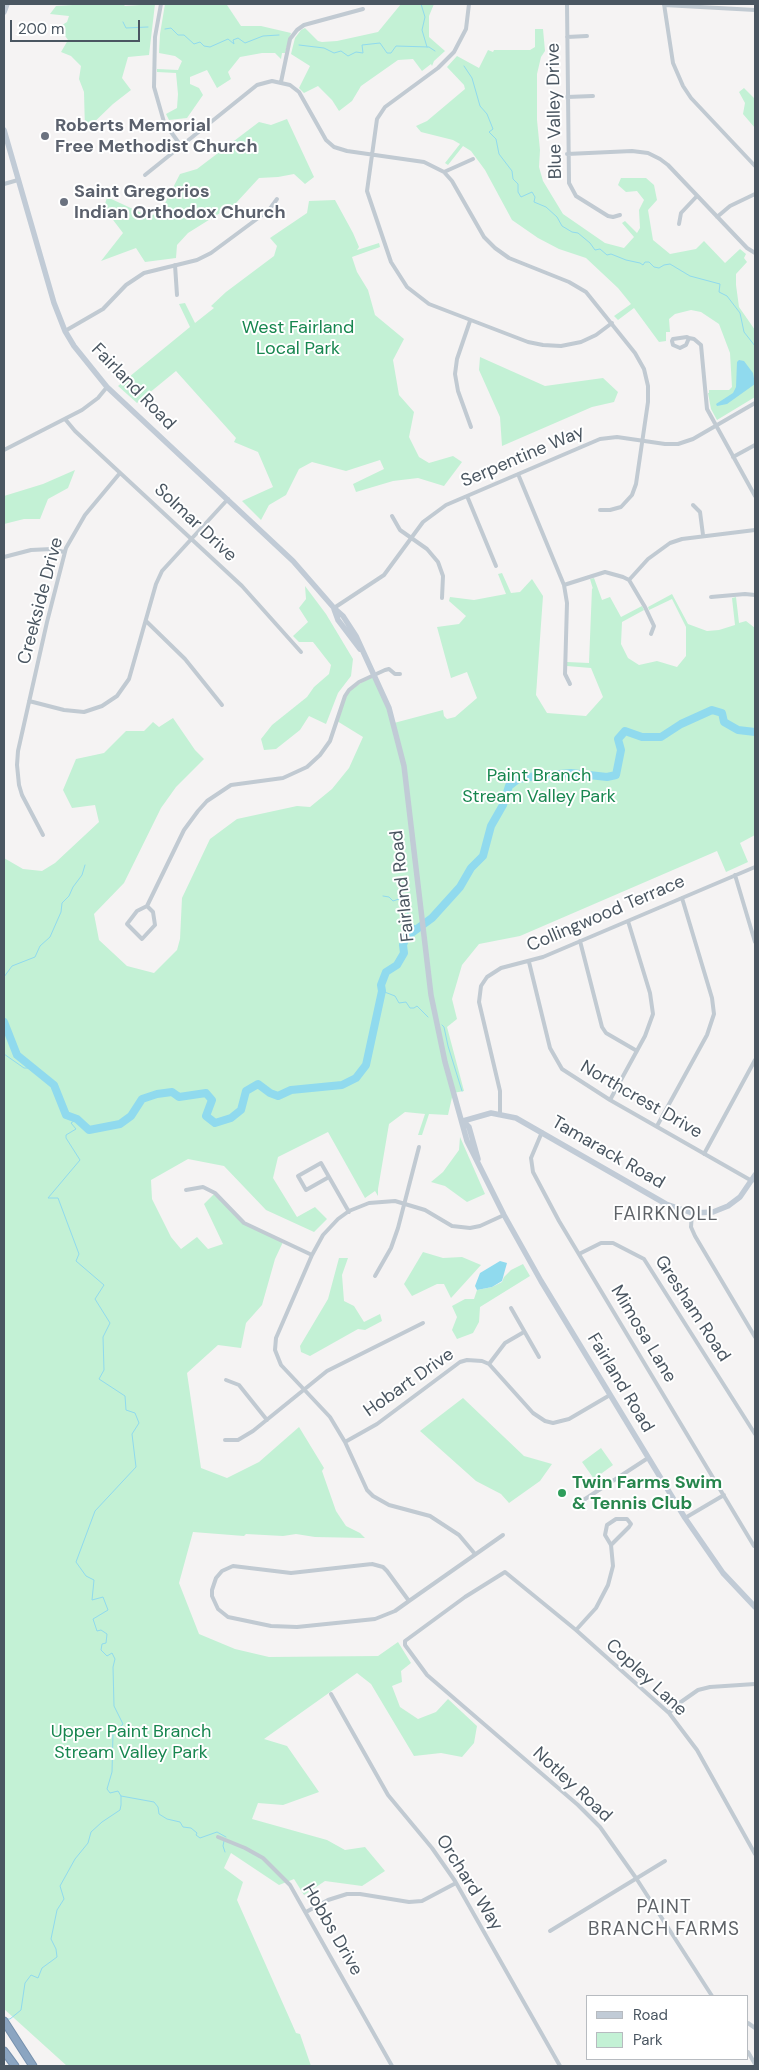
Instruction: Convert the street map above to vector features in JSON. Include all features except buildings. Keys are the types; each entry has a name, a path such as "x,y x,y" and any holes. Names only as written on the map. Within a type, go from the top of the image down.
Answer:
{"highway":[{"path":"4,2021 33,2066"},
{"path":"4,2051 15,2066"}],"main road":[{"path":"4,12 7,4"},
{"name":"Fairland Road","path":"4,130 54,303 65,331 83,360 107,387 293,561 343,616 356,636 389,708 404,766 424,943 438,1031 467,1141 504,1215 685,1518 723,1573 755,1607"},
{"name":"Tamarack Road","path":"462,1121 482,1114 500,1113 516,1118 666,1204 692,1213 713,1212 728,1206 740,1197 755,1175"}],"street":[{"path":"161,4 155,37 154,87 164,122 181,146"},
{"path":"469,4 466,29 454,52 438,68 385,107 377,119 371,154 368,196 391,262 407,287 429,304 528,342 561,346 581,342 596,335 612,323"},
{"name":"Blue Valley Drive","path":"566,4 567,154 569,183 576,196 608,216 620,215"},
{"path":"755,10 664,4 673,63 683,86 691,98 755,166"},
{"path":"282,82 290,39 297,30 304,25 363,9"},
{"path":"567,37 587,36"},
{"path":"145,175 257,85 266,82 282,82 299,92 326,140 334,147 347,151 424,162 444,172 452,181 484,237 495,248 509,258 568,282 586,292 635,353 646,377 648,402 636,484 632,495 621,507 600,510"},
{"path":"567,97 593,96"},
{"path":"567,154 632,151 648,153 668,165 747,248 755,253"},
{"path":"444,172 473,159"},
{"path":"4,184 18,180"},
{"path":"717,217 730,206 755,194"},
{"path":"679,224 681,213 697,196"},
{"path":"65,331 103,309 135,278 154,270 197,260 211,253 269,210 278,199"},
{"path":"175,265 177,295"},
{"path":"470,321 457,359 455,374 458,391 471,428"},
{"path":"689,338 701,345 705,401 715,426 755,496"},
{"path":"4,450 92,404 107,387"},
{"name":"Serpentine Way","path":"334,608 384,575 410,537 436,511 600,439 616,437 678,444 693,439 755,403"},
{"name":"Solmar Drive","path":"65,419 120,473 242,586 301,652"},
{"path":"733,457 755,445"},
{"name":"Creekside Drive","path":"43,835 18,785 18,751 64,552 85,515 120,473"},
{"path":"518,474 564,585 567,603 564,674 570,684"},
{"path":"468,496 496,566"},
{"path":"29,701 74,712 93,710 110,702 124,688 129,679 156,584 162,571 228,499"},
{"path":"693,505 700,512 703,536"},
{"path":"392,516 396,526 428,549 438,562 443,582 442,598"},
{"path":"629,580 648,560 670,543 682,539 755,530"},
{"path":"4,557 31,550 52,549 64,552"},
{"path":"564,585 605,572 614,573 629,580 654,626 651,634"},
{"path":"711,597 755,595"},
{"path":"146,621 185,659 222,705"},
{"path":"147,906 153,912 155,925 142,939 127,924 137,912 147,906 184,830 198,811 216,794 231,785 283,778 307,767 320,755 330,741 345,696 349,690 359,682 388,669 395,674 400,674"},
{"name":"Collingwood Terrace","path":"500,1113 500,1091 479,1002 480,986 491,972 529,962 580,942 755,866"},
{"path":"735,875 755,942"},
{"path":"656,1126 707,1035 714,1014 712,998 682,898"},
{"path":"610,1100 650,1024 653,1005 628,921"},
{"path":"580,942 602,1027 612,1037 637,1051"},
{"name":"Northcrest Drive","path":"529,962 550,1048 556,1061 569,1075 752,1181"},
{"path":"704,1154 755,1060"},
{"name":"Mimosa Lane","path":"542,1132 531,1158 533,1172 559,1221 754,1546"},
{"path":"375,1276 391,1248 419,1146"},
{"path":"329,1177 306,1190 298,1176 320,1163 329,1177 349,1212"},
{"path":"186,1190 203,1187 215,1193 244,1223 312,1256"},
{"path":"475,1554 459,1535 430,1516 390,1505 373,1496 362,1479 345,1442 330,1417 281,1365 275,1350 276,1338 323,1235 331,1225 360,1206 382,1201 404,1203 424,1210 452,1226 461,1228 480,1226 504,1215"},
{"path":"692,1213 691,1227 695,1236 755,1336"},
{"name":"Gresham Road","path":"579,1254 601,1243 613,1243 644,1259 755,1434"},
{"path":"511,1308 539,1357"},
{"path":"225,1440 238,1440 267,1420 327,1371 424,1323"},
{"path":"524,1332 505,1343 489,1364 496,1369 533,1413 544,1421 562,1422 610,1395"},
{"name":"Hobart Drive","path":"345,1442 377,1424 460,1362 474,1360 489,1364"},
{"path":"226,1380 239,1385 267,1420"},
{"path":"582,1501 648,1458"},
{"path":"685,1518 724,1495"},
{"path":"576,1630 596,1608 608,1585 613,1566 611,1545 605,1535 608,1525 616,1519 628,1519 631,1524 629,1528 611,1545"},
{"path":"409,1600 383,1567 372,1564 292,1573 233,1566 222,1571 216,1578 212,1590 218,1610 228,1617 284,1628 375,1619 395,1611 503,1535"},
{"name":"Copley Lane","path":"406,1641 465,1597 505,1572 576,1630 668,1713 697,1750 755,1854"},
{"name":"Notley Road","path":"406,1641 405,1645 427,1675 571,1799 600,1827 636,1878 711,1995"},
{"path":"668,1713 698,1690 710,1687 755,1684"},
{"name":"Orchard Way","path":"331,1694 388,1795 432,1848 456,1883 560,2066"},
{"name":"Hobbs Drive","path":"218,1837 245,1848 262,1858 290,1885 392,2066"},
{"path":"550,1931 665,1861"},
{"path":"306,1912 328,1900 347,1894 360,1894 409,1902 422,1900 456,1883"}],"green space":[{"path":"123,4 125,6 155,4 149,55 128,57 122,78 131,90 113,104 85,131 84,92 79,79 81,66 71,56 61,52 68,40 59,27 67,22 69,16 50,14 56,6"},
{"path":"165,4 227,5 241,26 261,26 291,33 285,53 282,53 281,59 275,53 240,57 228,72 231,79 217,88 207,70 190,77 190,84 199,88 203,95 187,118 169,120 166,114 177,108 176,73 157,72 157,69 178,70 182,61 175,56 159,53"},
{"path":"401,4 434,4 429,16 429,37 445,51 434,61 432,66 431,64 422,71 413,59 398,60 361,86 352,101 339,111 332,100 318,86 304,93 299,88 310,66 291,54 295,38 301,30 305,28 318,41 322,42 337,41 378,32"},
{"path":"535,29 543,29 545,51 541,57 537,74 539,167 543,181 563,214 605,243 624,248 634,237 622,223 625,221 637,233 640,228 639,210 644,200 637,191 626,192 618,185 621,178 646,178 654,185 657,200 648,210 653,240 670,254 696,249 704,241 725,263 740,249 746,254 744,258 747,262 736,274 736,285 739,307 755,330 755,397 717,420 711,409 709,390 729,390 732,387 730,353 719,324 701,312 691,310 675,314 669,319 670,332 666,332 666,341 659,342 634,308 618,320 614,316 631,304 618,288 586,258 559,249 538,238 512,220 485,170 471,151 463,146 448,165 445,163 460,144 453,140 421,132 416,126 427,121 465,89 464,85 447,67 457,56 479,68 488,50 493,52 494,50 530,50 535,47"},
{"path":"744,88 755,99 755,128 743,114 745,103 739,92"},
{"path":"287,119 314,177 305,184 294,174 259,178 236,203 188,233 177,245 176,258 145,262 136,248 101,261 123,233 104,208 107,197 148,216 160,213 180,174 197,169 259,122 271,125"},
{"name":"West Fairland Local Park","path":"335,200 353,233 359,247 357,250 379,243 380,247 352,257 357,272 368,290 375,315 404,339 393,360 399,395 414,412 409,437 419,457 429,463 453,456 462,462 444,486 418,478 393,481 356,492 353,484 384,469 380,460 346,471 312,462 299,469 286,495 269,505 261,520 242,501 273,487 258,452 234,442 236,438 176,371 137,403 118,386 190,327 179,304 185,303 195,323 214,308 211,306 226,292 274,256 277,246 270,238 307,213 309,201"},
{"path":"480,357 545,386 603,378 618,392 614,402 592,407 502,446 500,417 479,370"},
{"path":"75,470 68,488 48,499 40,519 24,519 4,524 4,496 43,484"},
{"name":"Upper Paint Branch Stream Valley Park","path":"502,573 511,593 520,592 532,579 543,596 536,695 547,713 586,716 603,697 591,668 567,666 567,662 589,663 593,589 590,579 594,578 602,600 610,597 621,617 642,606 644,610 622,622 621,644 628,658 639,665 657,661 677,667 686,656 686,627 672,599 649,610 648,607 672,594 688,624 707,631 719,630 735,625 732,598 736,597 739,623 746,621 755,628 755,835 740,843 748,862 726,872 717,851 520,936 479,944 462,965 452,999 457,1019 447,1027 464,1091 453,1093 448,1115 429,1114 422,1135 418,1135 425,1114 405,1112 389,1124 378,1196 375,1191 365,1198 328,1132 278,1157 273,1178 297,1217 315,1207 327,1219 314,1232 266,1210 224,1166 188,1159 151,1180 152,1199 171,1237 181,1249 197,1237 208,1249 223,1244 204,1204 215,1193 244,1223 283,1242 275,1259 262,1305 246,1323 241,1348 218,1345 187,1373 201,1468 227,1478 259,1462 299,1427 324,1468 322,1471 336,1511 346,1526 360,1533 365,1538 315,1537 296,1534 283,1536 246,1534 244,1536 193,1532 179,1583 199,1634 235,1649 269,1657 378,1656 398,1642 411,1663 401,1671 402,1682 392,1686 400,1707 418,1719 436,1712 448,1699 477,1726 474,1743 462,1757 441,1753 414,1756 371,1684 357,1673 264,1739 287,1746 319,1792 283,1805 258,1803 252,1819 327,1840 345,1850 365,1847 385,1871 362,1886 325,1881 304,1895 294,1879 279,1885 231,1853 224,1868 243,1882 237,1900 296,2033 300,2034 311,2066 67,2066 4,2009 4,858 23,869 42,871 55,863 99,822 95,805 72,808 63,790 76,759 104,753 126,731 144,731 153,722 159,727 173,718 195,750 204,759 176,787 161,808 124,883 94,914 99,940 127,966 154,973 177,950 180,939 182,898 210,839 237,819 297,806 310,807 332,789 349,768 363,737 337,721 349,690 375,675 394,723 443,710 444,716 447,719 455,717 477,698 467,672 451,678 437,627 459,624 466,616 449,601 450,597 474,600 506,594 498,574"},
{"path":"305,586 326,614 353,659 351,676 338,693 326,724 309,716 300,730 276,749 264,750 261,739 272,725 307,697 314,687 329,674 331,665 313,642 299,642 293,636 308,622 299,608 306,599"},
{"path":"460,1137 485,1194 467,1202 445,1186 431,1182 443,1172 459,1150"},
{"path":"423,1252 443,1258 462,1257 481,1265 451,1298 444,1284 437,1284 412,1296 404,1284"},
{"path":"339,1258 348,1258 342,1275 344,1301 354,1306 364,1322 380,1314 382,1321 365,1330 358,1329 310,1356 301,1352 300,1346 328,1299"},
{"path":"523,1264 530,1276 480,1307 479,1322 473,1333 457,1339 452,1330 457,1317 452,1306 465,1299 474,1299 477,1290 492,1287 502,1282 511,1270"},
{"path":"463,1398 524,1456 552,1464 540,1481 509,1503 501,1494 476,1481 420,1431"},
{"path":"601,1448 613,1465 594,1479 582,1462"}],"water":[{"path":"739,360 744,361 753,373 755,384 727,404 717,406 716,404 733,393 736,387 737,362"},
{"path":"500,1261 507,1263 502,1281 492,1287 477,1290 475,1286 480,1273"}],"waterway":[{"path":"421,4 425,17 422,30 427,47"},
{"path":"123,22 126,28 148,27"},
{"path":"165,29 171,28 178,35 184,35 194,44 200,42 204,46 210,47 228,39 234,44 233,40 238,38 245,43 263,36 279,35"},
{"path":"299,45 324,48 334,53 341,51 348,56 356,52 363,53 362,45 380,43 387,53 391,53 396,46 429,47 435,51"},
{"path":"464,66 472,78 480,106 487,114 493,129 489,132 496,139 499,154 512,171 513,179 518,184 518,192 521,197 532,192 535,197 534,202 546,207 557,217 562,226 578,233 595,250 600,249 607,255 611,254 643,265 645,262 649,262 654,267 659,268 670,264 690,276 720,284 719,292 727,296 740,313 744,332 755,346"},
{"path":"4,1022 17,1055 54,1085 66,1115 77,1119 89,1130 120,1124 131,1116 142,1099 157,1094 172,1092 179,1097 206,1093 212,1100 206,1116 215,1123 231,1118 241,1110 246,1091 258,1084 270,1093 278,1096 291,1090 342,1085 356,1078 366,1065 382,991 381,985 386,972 397,965 404,953 403,945 406,937 432,918 460,887 471,868 483,856 491,826 503,805 509,786 518,779 536,776 571,773 607,777 616,775 621,750 618,739 625,731 642,737 661,737 681,724 712,710 722,713 724,722 738,730 755,732"},
{"path":"4,977 12,966 35,957 40,946 50,937 61,912 62,903 69,896 82,875 85,865"},
{"path":"383,896 389,897 393,901 402,898 406,901 409,920 417,928"},
{"path":"382,991 395,996 399,1003 406,1002 410,1008 417,1006 428,1017"},
{"path":"442,1025 462,1091"},
{"path":"4,1054 24,1068 33,1068"},
{"path":"7,2019 10,2019 21,2010 25,1983 31,1975 38,1978 42,1968 57,1957 56,1949 51,1939 57,1910 64,1899 60,1886 75,1859 88,1843 91,1832 120,1810 121,1805 121,1796 118,1791 110,1793 107,1789 112,1772 113,1733 123,1724 114,1706 113,1667 115,1659 112,1653 107,1656 101,1650 102,1644 106,1643 107,1634 101,1630 97,1631 93,1619 108,1610 103,1597 92,1600 94,1580 86,1576 76,1562 95,1511 136,1467 132,1434 139,1423 135,1413 126,1410 125,1396 99,1379 104,1370 103,1337 110,1323 95,1299 104,1285 76,1261 79,1254 58,1198 48,1198 80,1160 66,1138 66,1135 76,1129 71,1123 77,1119"},
{"path":"121,1796 154,1802 158,1807 159,1814 167,1819 180,1822 183,1827 191,1828 200,1838 217,1832 226,1837"},
{"path":"224,1841 225,1852"}],"place":[{"name":"Roberts Memorial Free Methodist Church","path":"45,136"},
{"name":"Saint Gregorios Indian Orthodox Church","path":"64,202"},
{"name":"Twin Farms Swim & Tennis Club","path":"562,1493"}],"district":[{"name":"FAIRKNOLL","path":"666,1215"},
{"name":"PAINT BRANCH FARMS","path":"664,1919"}],"park label":[{"name":"Paint Branch Stream Valley Park","path":"539,786"}]}
